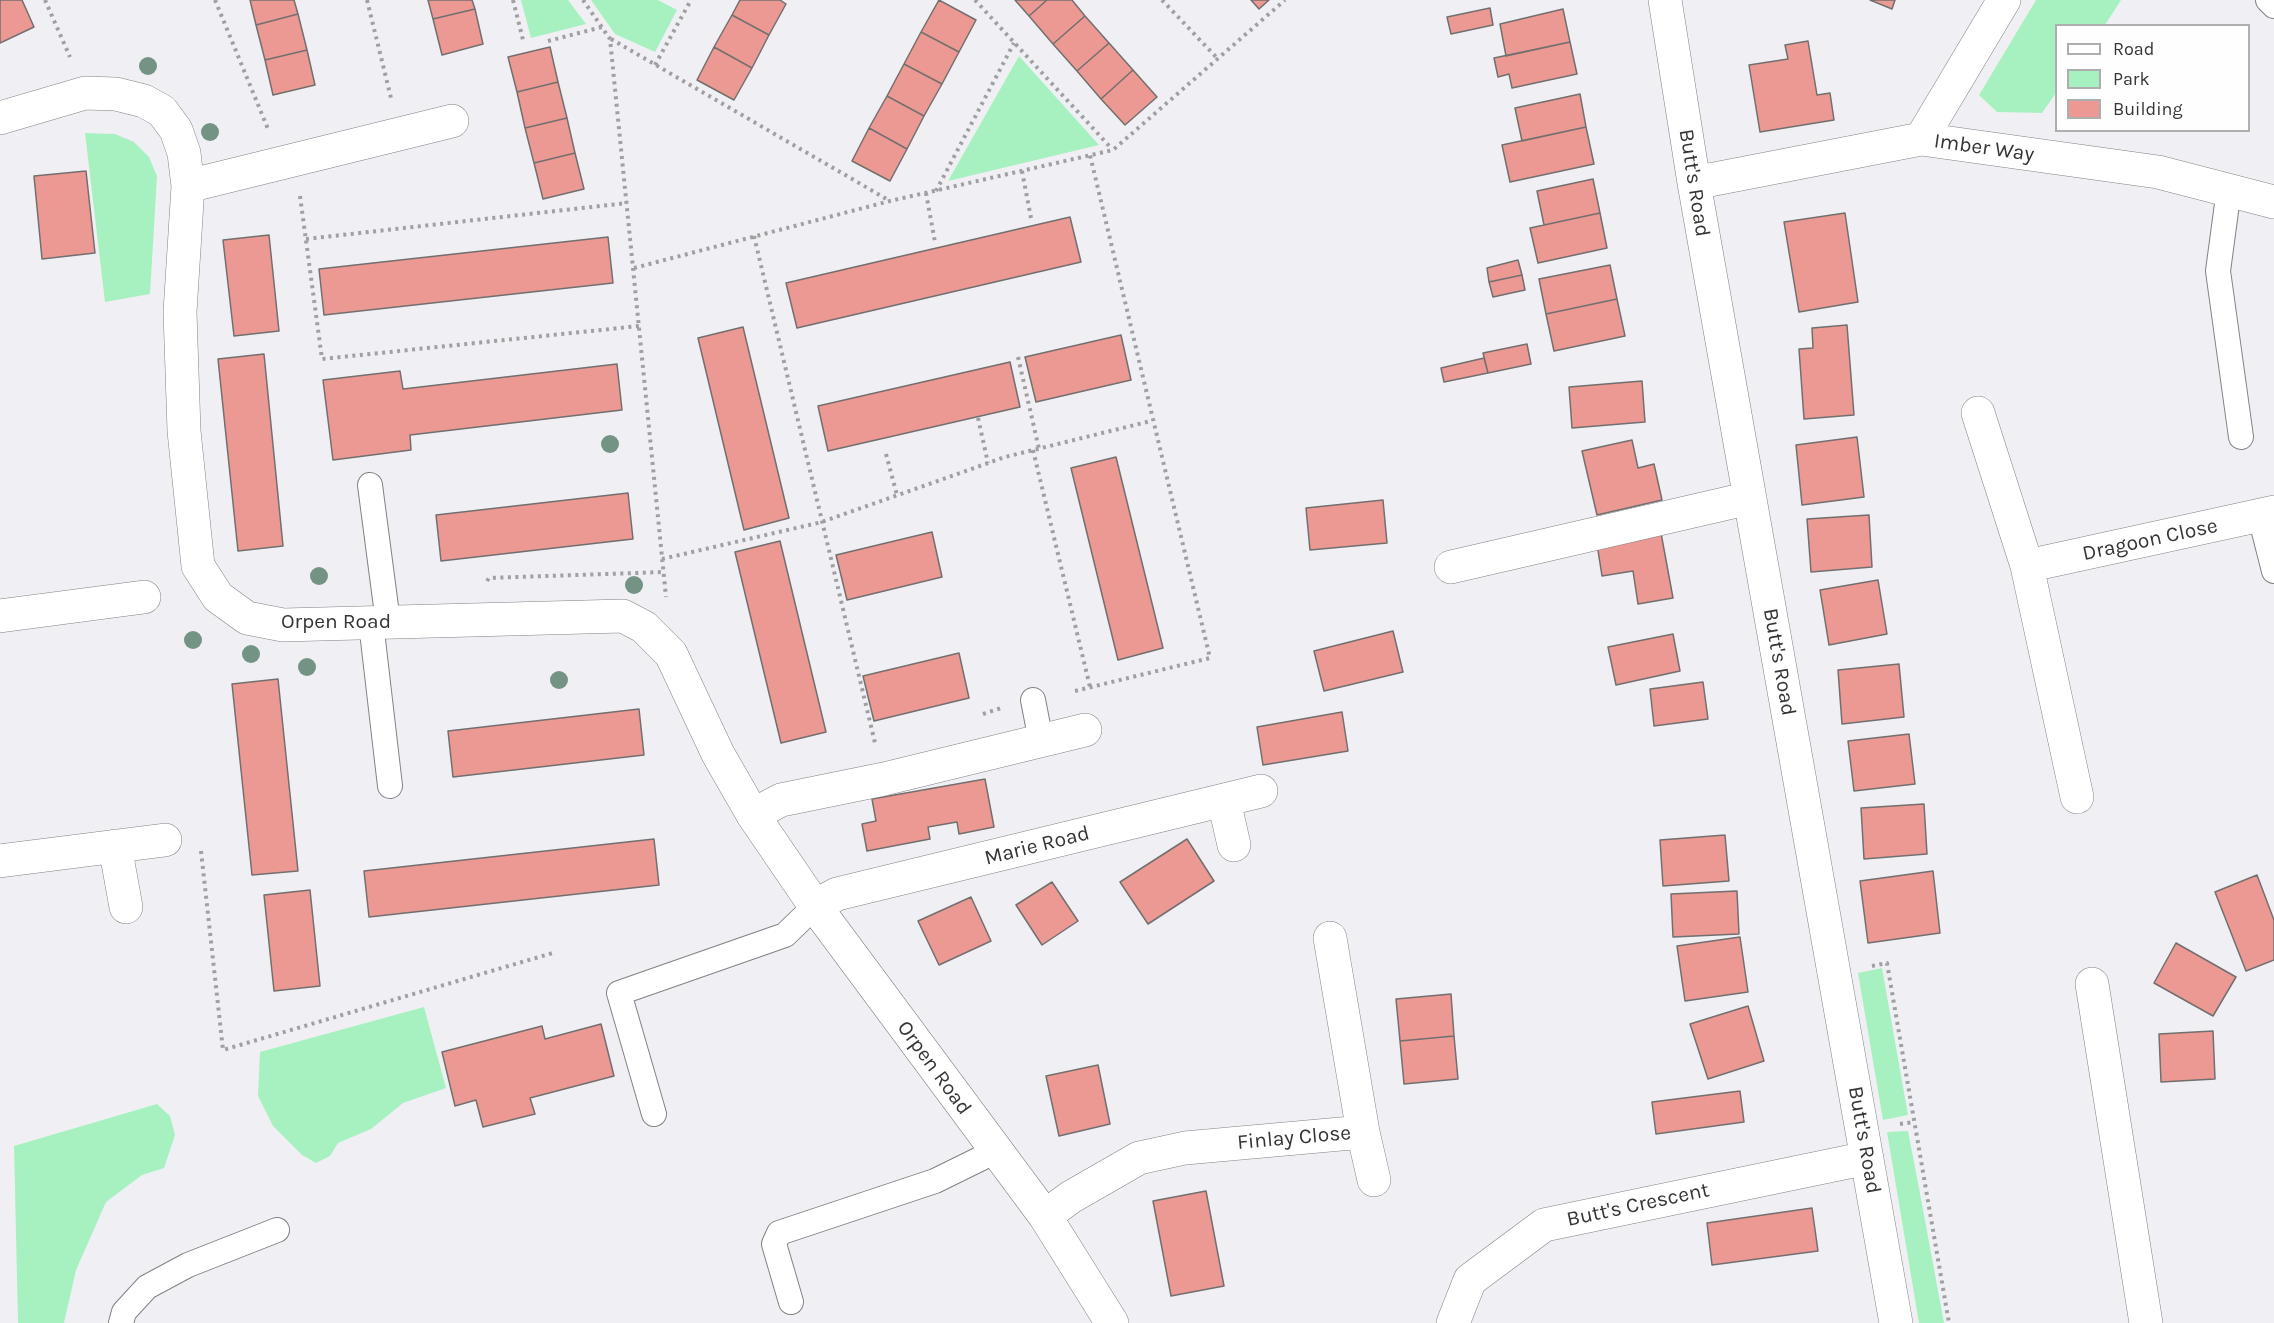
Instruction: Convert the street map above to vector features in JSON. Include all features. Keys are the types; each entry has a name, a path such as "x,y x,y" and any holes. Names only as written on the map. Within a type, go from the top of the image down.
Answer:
{"street":[{"name":"Butt's Road","path":"1665,0 1694,183 1896,1323"},
{"path":"1921,139 2004,0"},
{"path":"0,118 101,93"},
{"name":"Orpen Road","path":"101,93 144,101 162,111 176,130 184,153 188,186 180,312 184,431 198,566 218,597 247,618 283,625 623,616 644,627 671,654 718,754 753,815 815,906 1045,1216 1112,1323"},
{"path":"188,186 452,121"},
{"name":"Imber Way","path":"1694,183 1921,139 2158,172 2274,202"},
{"path":"1978,413 2026,566 2077,797"},
{"path":"1451,567 1750,498"},
{"name":"Dragoon Close","path":"2026,566 2267,514"},
{"path":"0,616 144,597"},
{"path":"753,815 781,800 884,779 1085,730"},
{"name":"Marie Road","path":"815,906 837,894 1262,791"},
{"path":"1224,801 1234,845"},
{"path":"0,861 165,840"},
{"path":"115,846 126,907"},
{"name":"Finlay Close","path":"1045,1216 1071,1197 1139,1158 1185,1148 1363,1132 1330,938"},
{"path":"2092,984 2146,1323"},
{"path":"1363,1132 1374,1180"},
{"name":"Butt's Crescent","path":"1453,1323 1470,1280 1544,1225 1867,1158"}],"lane":[{"path":"2268,0 2274,6"},
{"path":"2229,189 2218,271 2241,437"},
{"path":"370,485 390,786"},
{"path":"2267,514 2274,571"},
{"path":"1033,700 1041,741"},
{"path":"654,1114 619,993 785,935 815,906"},
{"path":"791,1302 774,1244 779,1233 935,1181 996,1151"},
{"path":"121,1323 124,1312 147,1287 188,1265 277,1230"}],"path":[{"path":"45,0 101,93"},
{"path":"215,0 287,162 306,239 322,359 639,326"},
{"path":"367,0 400,134"},
{"path":"513,0 523,40"},
{"path":"583,0 610,39 890,201"},
{"path":"656,65 691,0"},
{"path":"975,0 1113,150"},
{"path":"1162,0 1218,59"},
{"path":"634,268 890,201 1113,150 1285,0"},
{"path":"548,41 602,27"},
{"path":"610,39 671,654"},
{"path":"936,190 1014,43"},
{"path":"977,721 984,712 1210,658 1151,421 1090,155"},
{"path":"1022,171 1031,218"},
{"path":"926,193 935,242"},
{"path":"306,239 627,203"},
{"path":"754,236 884,779"},
{"path":"1018,357 1039,449"},
{"path":"978,418 988,463"},
{"path":"662,559 822,522 988,463 1151,421"},
{"path":"1033,450 1090,687"},
{"path":"886,454 897,495"},
{"path":"200,840 223,1050 556,952"},
{"path":"1887,963 1949,1323"}],"green space":[{"path":"521,0 568,0 586,24 531,38"},
{"path":"591,0 658,0 677,10 655,52 615,34"},
{"path":"2036,0 2121,0 2106,24 2055,24 2055,94 2042,113 1997,112 1979,95"},
{"path":"1019,56 1099,145 948,181"},
{"path":"85,133 115,134 134,142 149,157 157,176 150,294 105,302"},
{"path":"1882,968 1908,1115 1883,1120 1858,973"},
{"path":"424,1007 446,1088 403,1103 371,1129 338,1143 330,1156 316,1163 302,1155 273,1126 258,1096 260,1052"},
{"path":"157,1104 170,1116 175,1135 164,1168 142,1175 106,1202 76,1270 64,1323 18,1323 14,1146"},
{"path":"1908,1131 1944,1323 1919,1323 1887,1132"}],"building":[{"path":"0,0 22,0 34,27 0,43"},
{"path":"250,0 294,0 298,14 256,25"},
{"path":"428,0 472,0 475,9 433,19"},
{"path":"740,0 780,0 786,4 769,35 732,15"},
{"path":"939,0 976,20 959,52 921,32"},
{"path":"1015,0 1047,0 1029,16"},
{"path":"1047,0 1072,0 1085,16 1053,44 1029,16"},
{"path":"1251,0 1269,0 1259,9"},
{"path":"1870,0 1895,0 1892,9"},
{"path":"1490,8 1493,25 1451,34 1447,17"},
{"path":"475,9 483,44 442,55 433,19"},
{"path":"1563,9 1570,42 1506,56 1500,24"},
{"path":"298,14 307,50 265,60 256,25"},
{"path":"732,15 769,35 752,68 714,47"},
{"path":"1085,16 1109,43 1077,71 1053,44"},
{"path":"921,32 959,52 942,84 904,64"},
{"path":"1808,41 1817,95 1830,93 1834,120 1760,132 1749,65 1788,59 1785,45"},
{"path":"1570,42 1577,74 1512,88 1509,74 1498,77 1494,58"},
{"path":"1109,43 1133,70 1101,99 1077,71"},
{"path":"550,47 558,82 517,92 508,57"},
{"path":"714,47 752,68 734,100 697,80"},
{"path":"307,50 315,85 273,95 265,60"},
{"path":"904,64 942,84 924,116 887,96"},
{"path":"1133,70 1157,97 1125,125 1101,99"},
{"path":"558,82 567,118 525,128 517,92"},
{"path":"1580,94 1586,127 1522,141 1515,108"},
{"path":"887,96 924,116 907,149 869,128"},
{"path":"567,118 575,153 534,163 525,128"},
{"path":"1586,127 1594,164 1510,182 1502,145"},
{"path":"869,128 907,149 890,181 852,161"},
{"path":"575,153 584,189 543,199 534,163"},
{"path":"86,171 95,253 42,259 34,176"},
{"path":"1593,179 1600,213 1544,225 1537,191"},
{"path":"1600,213 1607,248 1538,263 1530,228"},
{"path":"1845,213 1858,302 1799,312 1784,222"},
{"path":"1070,217 1081,262 797,328 786,283"},
{"path":"269,235 279,331 234,336 223,240"},
{"path":"608,237 613,283 324,315 319,269"},
{"path":"1518,260 1522,275 1489,282 1487,268"},
{"path":"1610,265 1617,299 1546,314 1539,279"},
{"path":"1522,275 1525,290 1493,297 1489,282"},
{"path":"1617,299 1625,336 1554,351 1546,314"},
{"path":"1847,325 1854,415 1804,419 1799,349 1813,348 1812,328"},
{"path":"743,327 789,518 744,530 698,338"},
{"path":"1121,335 1131,380 1036,402 1025,357"},
{"path":"1527,344 1531,364 1488,373 1483,353"},
{"path":"264,354 283,546 238,551 218,359"},
{"path":"1484,358 1488,373 1444,382 1441,368"},
{"path":"1010,362 1020,407 828,451 818,406"},
{"path":"617,364 622,410 410,435 411,450 333,460 323,380 400,371 403,389"},
{"path":"1642,381 1645,422 1572,428 1569,387"},
{"path":"1857,437 1864,497 1802,505 1796,445"},
{"path":"1632,440 1638,468 1654,464 1662,500 1597,515 1582,451"},
{"path":"1116,457 1163,648 1118,660 1071,468"},
{"path":"628,493 633,539 441,561 436,515"},
{"path":"1383,500 1387,543 1310,550 1306,508"},
{"path":"1869,515 1872,567 1811,572 1807,519"},
{"path":"932,532 942,577 847,600 836,555"},
{"path":"1661,533 1673,598 1638,604 1633,571 1602,576 1597,544"},
{"path":"780,541 826,732 781,743 735,552"},
{"path":"1878,580 1887,634 1829,645 1820,590"},
{"path":"1393,631 1403,672 1324,691 1314,651"},
{"path":"1673,634 1680,671 1616,685 1608,647"},
{"path":"959,653 969,698 874,721 863,676"},
{"path":"1899,664 1904,717 1842,724 1838,670"},
{"path":"278,679 298,871 252,875 232,684"},
{"path":"1703,682 1708,719 1654,726 1650,689"},
{"path":"639,709 644,755 453,777 448,731"},
{"path":"1342,712 1348,751 1263,765 1257,727"},
{"path":"1909,734 1915,784 1854,791 1848,741"},
{"path":"985,779 994,827 959,834 957,822 928,827 930,839 867,851 862,824 876,821 872,799"},
{"path":"1924,804 1927,854 1864,859 1861,808"},
{"path":"1725,835 1729,881 1663,886 1660,840"},
{"path":"654,839 659,885 369,917 364,871"},
{"path":"1187,839 1214,881 1148,924 1120,882"},
{"path":"1933,871 1940,933 1868,943 1860,881"},
{"path":"2257,875 2274,920 2274,960 2246,971 2215,892"},
{"path":"1052,882 1078,921 1042,945 1016,905"},
{"path":"310,890 320,986 274,991 264,895"},
{"path":"1737,891 1739,934 1673,937 1671,894"},
{"path":"971,897 991,941 939,965 918,921"},
{"path":"1740,937 1748,992 1685,1001 1677,946"},
{"path":"2176,943 2236,977 2213,1016 2154,983"},
{"path":"1451,994 1454,1036 1400,1041 1396,999"},
{"path":"1748,1006 1764,1061 1708,1079 1690,1024"},
{"path":"601,1024 614,1076 530,1098 535,1114 483,1127 476,1100 455,1106 442,1052 542,1026 545,1039"},
{"path":"2213,1031 2215,1079 2161,1082 2159,1034"},
{"path":"1454,1036 1458,1079 1404,1084 1400,1041"},
{"path":"1098,1065 1110,1124 1059,1136 1046,1076"},
{"path":"1740,1091 1744,1122 1656,1134 1652,1102"},
{"path":"1206,1191 1224,1286 1171,1296 1153,1201"},
{"path":"1812,1208 1818,1251 1712,1265 1707,1223"}]}
